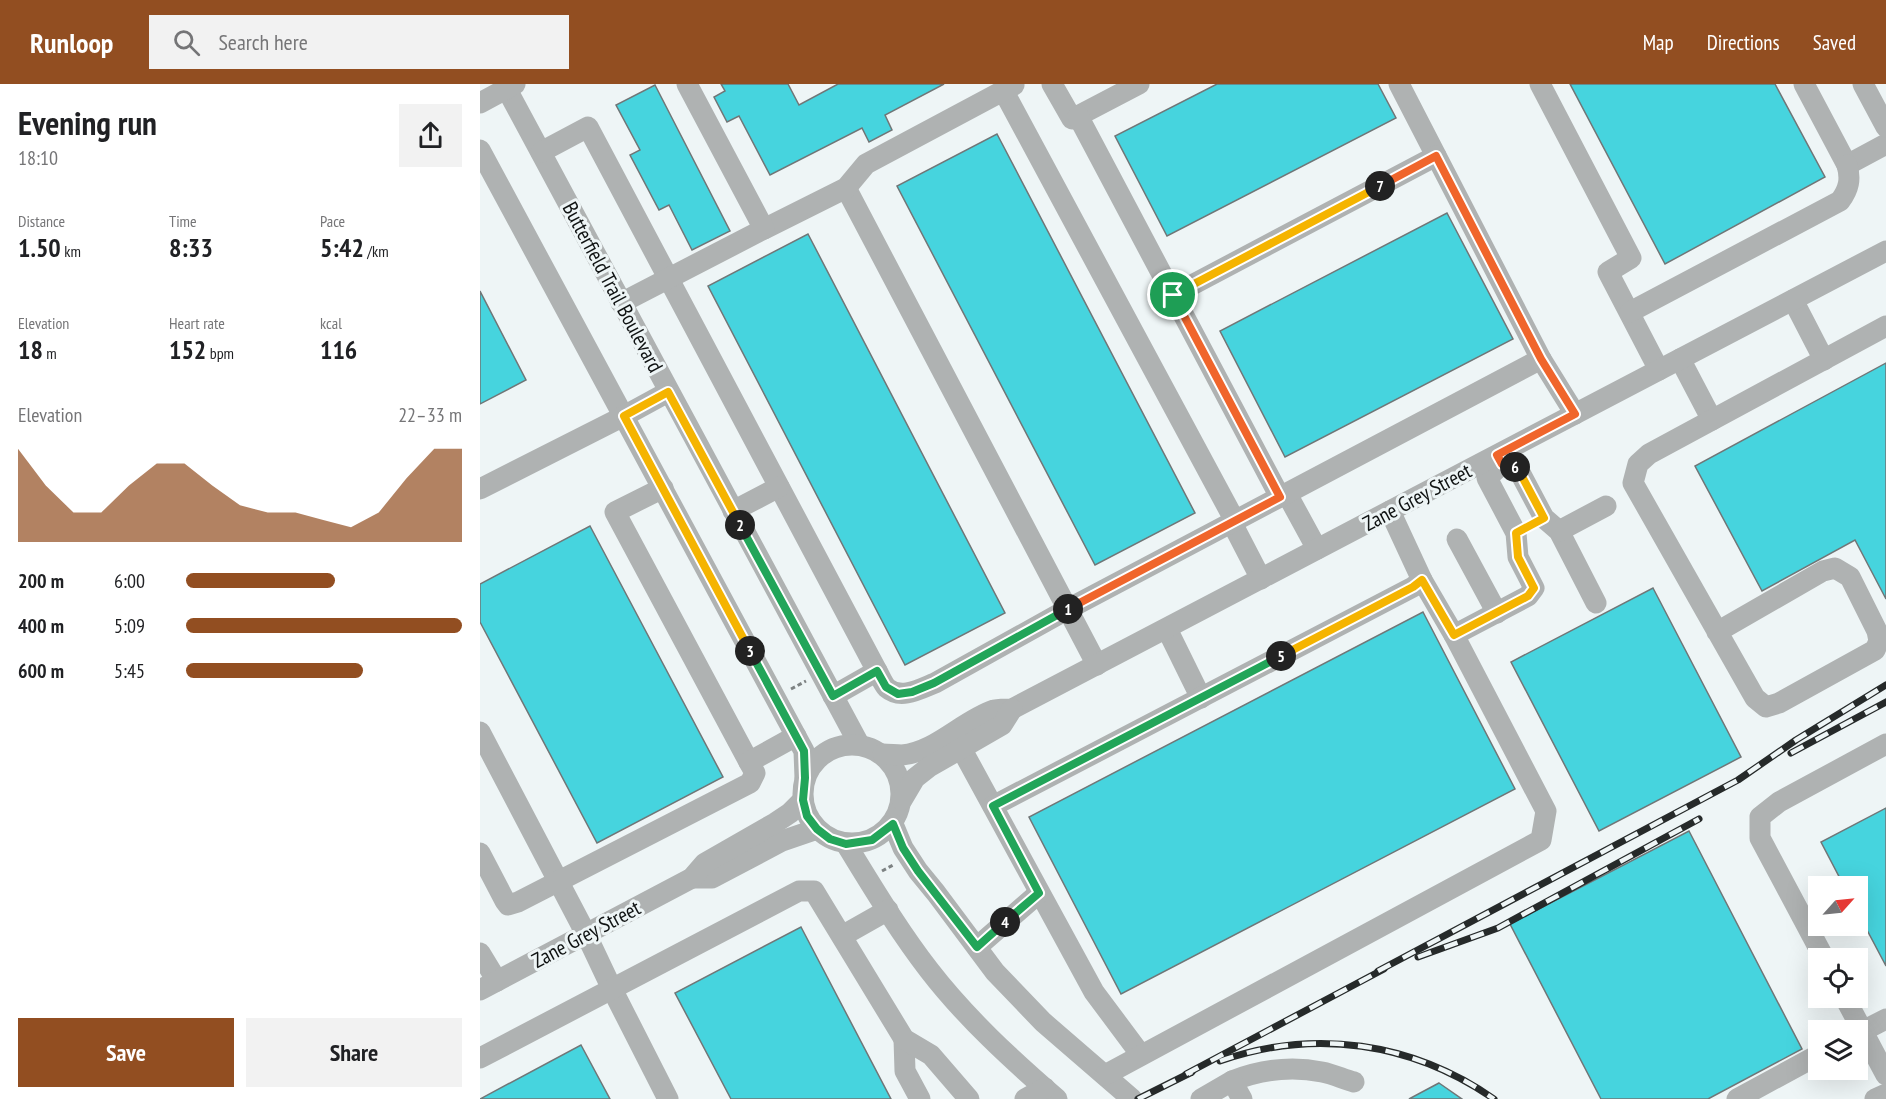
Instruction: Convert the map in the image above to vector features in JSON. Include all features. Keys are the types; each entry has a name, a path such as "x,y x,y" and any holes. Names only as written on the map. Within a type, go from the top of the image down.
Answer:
{"street":[{"path":"687,84 764,229"},
{"path":"1052,84 1072,120 1139,84"},
{"path":"1399,84 1541,359 1575,414"},
{"path":"1540,84 1631,258 1608,272 1659,370"},
{"path":"1630,312 1840,201 1849,186 1850,176 1847,165 1804,84"},
{"path":"1864,84 1886,127"},
{"path":"480,103 509,86"},
{"name":"Butterfield Trail Boulevard","path":"509,86 541,152 668,392 859,744"},
{"path":"621,303 846,188 866,164 1009,87 1261,579"},
{"path":"1078,116 1283,495 1317,549"},
{"path":"541,152 588,127 877,671 886,687 898,694 912,692 934,683 1068,609 1541,359"},
{"path":"1847,165 1886,144"},
{"path":"480,150 804,751 803,800 807,816 817,829 830,839 846,844 872,840 893,824 902,800 898,775 883,754 859,744 836,746 817,758 805,778"},
{"path":"1173,295 1436,156"},
{"path":"846,188 1097,665"},
{"name":"Zane Grey Street","path":"883,754 903,755 924,748 996,709 1012,709 1390,511 1500,460 1575,414 1886,251"},
{"path":"1793,300 1824,360"},
{"path":"1718,632 1823,571 1835,568 1850,577 1879,641 1875,650 1779,703 1766,707 1755,698 1633,483 1638,464 1648,454 1886,326"},
{"path":"1680,359 1712,420"},
{"path":"480,489 668,392"},
{"path":"1454,635 1528,596 1534,588 1518,557 1516,533 1487,478 1500,460 1517,467 1596,603"},
{"path":"733,511 779,487"},
{"path":"480,853 508,905 518,902 750,783 755,773 615,512 663,488"},
{"path":"1516,533 1606,506"},
{"path":"1104,1075 1541,840 1546,811 1454,635 1422,580 1390,511"},
{"path":"1457,539 1497,613"},
{"path":"993,806 1413,587 1422,580"},
{"path":"1167,628 1201,698"},
{"path":"833,696 877,671"},
{"name":"Zane Grey Street","path":"902,800 915,778 932,764 1002,725 1012,709"},
{"path":"480,732 586,934 668,1099"},
{"path":"749,762 796,736"},
{"path":"1819,948 1760,838 1760,817 1779,802 1886,744"},
{"path":"961,748 1094,992 1141,1055"},
{"name":"Zane Grey Street","path":"488,986 692,878 705,863 776,823 803,800"},
{"path":"893,824 903,848 918,871 995,972 1043,1022 1132,1099"},
{"name":"Zane Grey Street","path":"692,878 712,878 782,841 817,829"},
{"path":"846,844 930,970 954,999 1017,1064 1051,1094"},
{"path":"480,1058 799,891 814,891 904,1040 905,1071 920,1099"},
{"path":"977,947 1039,893"},
{"path":"842,936 888,910"},
{"path":"480,953 488,986"},
{"path":"1868,1029 1886,1019"},
{"path":"904,1040 931,1055 969,1099"},
{"path":"1868,1046 1886,1075"},
{"path":"1737,1099 1808,1060"},
{"path":"1201,1099 1237,1090 1250,1074 1280,1070 1322,1072 1354,1082"},
{"path":"1025,1099 1051,1094"},
{"path":"1875,1099 1886,1094"}],"path":[{"path":"783,694 811,679"},
{"path":"875,874 899,862"}],"building":[{"path":"721,84 788,84 799,105 838,84 944,84 885,115 892,130 869,142 862,128 770,175 739,116 727,122 714,97 725,91"},
{"path":"1217,84 1378,84 1396,118 1167,236 1115,136"},
{"path":"1570,84 1775,84 1825,177 1665,264"},
{"path":"655,85 730,231 692,250 669,205 659,210 630,155 640,150 616,105"},
{"path":"997,134 1195,513 1095,565 897,186"},
{"path":"1447,213 1513,339 1285,457 1220,331"},
{"path":"808,234 1005,613 905,665 708,286"},
{"path":"480,291 526,380 480,404"},
{"path":"1886,363 1886,599 1855,540 1762,591 1695,466"},
{"path":"590,526 723,777 597,843 480,622 480,584"},
{"path":"1653,588 1741,757 1599,831 1511,662"},
{"path":"1423,612 1515,789 1121,994 1029,817"},
{"path":"1886,808 1886,966 1868,932 1868,876 1839,876 1821,842"},
{"path":"1689,831 1802,1049 1708,1099 1601,1099 1510,924"},
{"path":"801,927 891,1099 731,1099 675,993"},
{"path":"581,1045 610,1099 480,1099"},
{"path":"1439,1083 1462,1099 1409,1099"}],"railway":[{"path":"1378,971 1738,780 1796,740 1886,685"},
{"path":"1791,753 1886,702"},
{"path":"1418,957 1498,928 1699,819"},
{"path":"1186,1074 1384,969"},
{"path":"1220,1061 1255,1051 1291,1045 1326,1043 1362,1046 1396,1053 1430,1064 1494,1099"},
{"path":"1138,1099 1192,1072"}],"route":[{"path":"1436,156 1541,359 1575,414 1497,455 1502,464 1517,467 1544,518 1516,533 1518,557 1534,588 1528,596 1454,635 1422,580 1413,587 993,806 1039,893 977,947 918,871 903,848 893,824 872,840 846,844 830,839 817,829 807,816 803,800 804,751 624,416 668,392 833,696 877,671 886,687 898,694 912,692 934,683 1280,497 1173,295 1436,156"}]}
